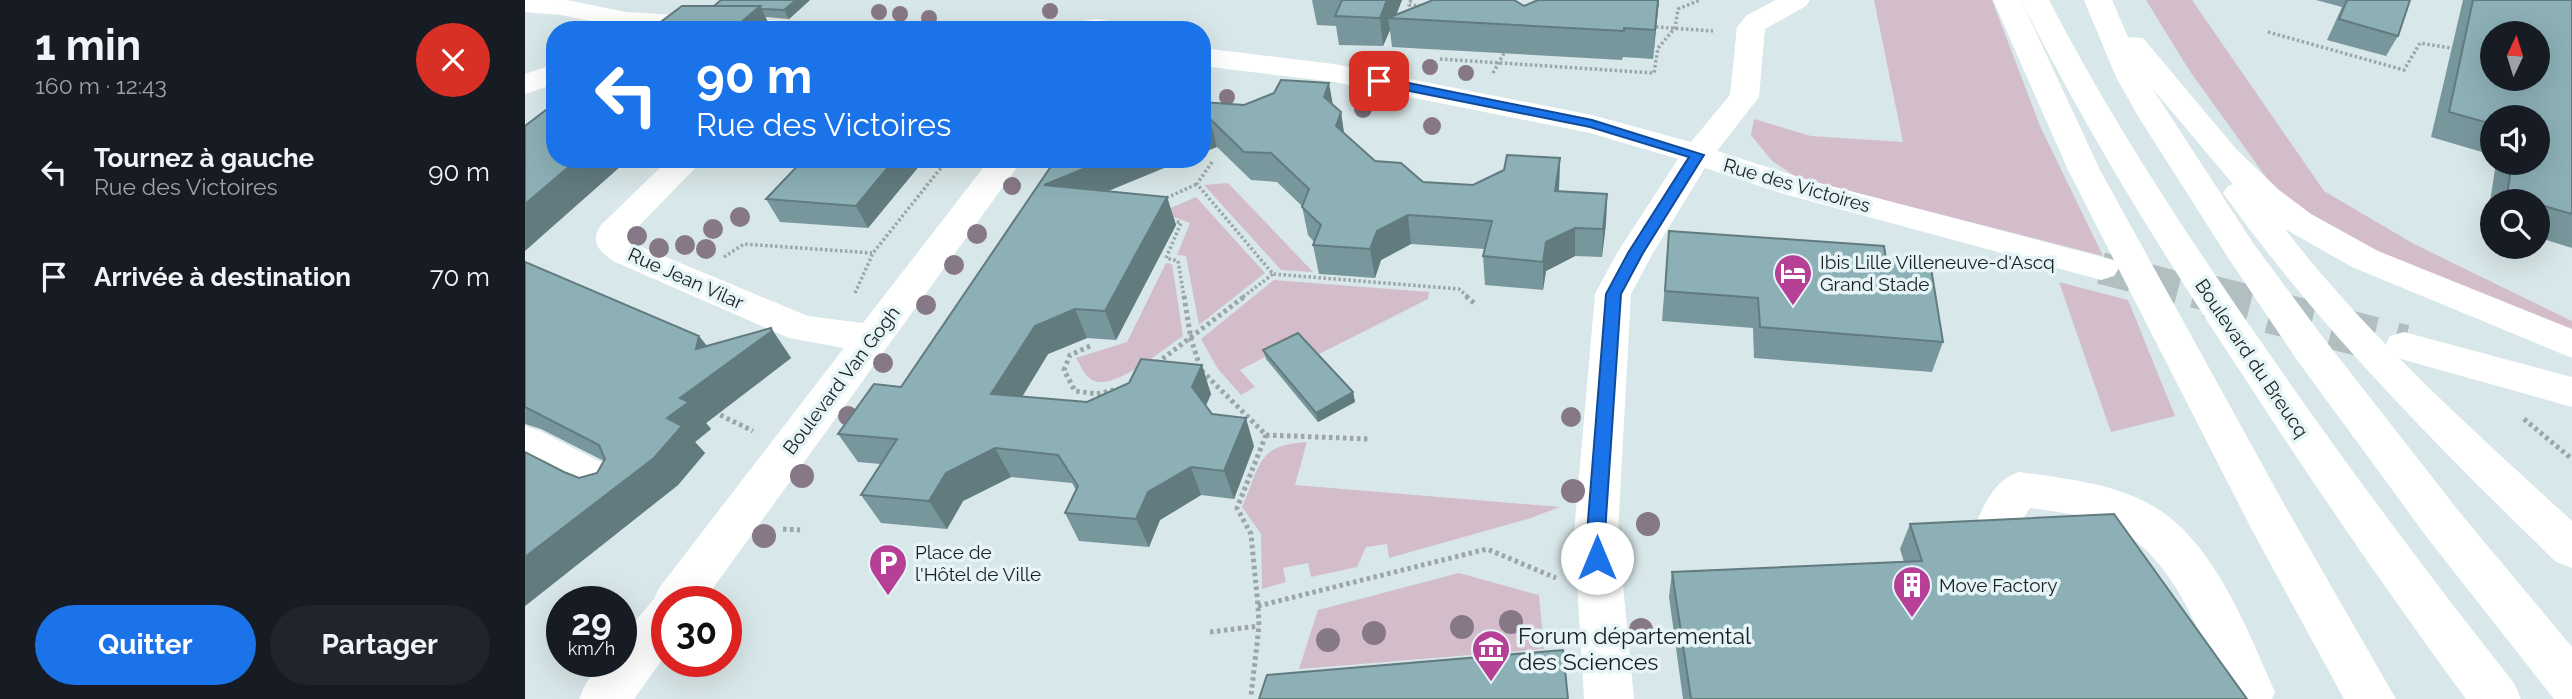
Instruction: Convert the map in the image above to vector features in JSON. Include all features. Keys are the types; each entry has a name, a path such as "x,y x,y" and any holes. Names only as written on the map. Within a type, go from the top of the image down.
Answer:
{"main road":[{"path":"631,21 659,0"},
{"path":"1609,699 1596,533 1613,294 1635,253 1697,155 1744,97 1747,88 1749,34 1757,21 1796,0"},
{"path":"2007,0 2084,170 2262,506 2371,699"},
{"name":"Boulevard du Breucq","path":"2035,0 2098,118 2185,259 2355,508 2496,699"},
{"path":"2099,0 2179,101 2254,185 2313,232 2398,274 2572,344"},
{"path":"2099,0 2131,77 2153,116 2241,251 2311,350 2445,527 2572,684"},
{"path":"525,5 561,7 643,21"},
{"name":"Rue des Victoires","path":"1211,58 1334,73 1486,101 1604,127 1796,187 2101,268"},
{"path":"525,85 546,77"},
{"path":"2179,101 2251,208 2325,300 2398,380 2572,549"},
{"name":"Rue Jean Vilar","path":"679,168 621,224 613,233 612,243 625,253 802,329 873,338"},
{"name":"Boulevard Van Gogh","path":"688,586 1000,168"},
{"path":"2404,346 2572,392"},
{"path":"525,442 607,485"},
{"path":"2000,518 2019,489 2085,500 2139,519 2178,554 2215,617 2250,692"},
{"path":"604,699 651,636"}],"path":[{"path":"1431,59 1654,73 1658,48 1675,28 1678,9 1700,0"},
{"path":"1405,14 1410,2 1436,6"},
{"path":"1656,27 1749,34"},
{"path":"2268,32 2404,70 2420,43 2461,50"},
{"path":"1152,204 1197,184 1208,168"},
{"path":"1197,184 1273,274"},
{"path":"1166,219 1181,223 1166,258 1178,261 1191,339 1201,370 1266,435 1369,439"},
{"path":"688,280 744,244 873,253"},
{"path":"1152,367 1273,274 1459,289 1474,303"},
{"path":"1090,346 1070,355 1064,370 1075,391 1097,394 1122,388"},
{"path":"707,408 757,432"},
{"path":"1251,696 1259,626 1258,606 1251,534 1237,508 1266,435"},
{"path":"1258,606 1487,549 1599,595"},
{"path":"1210,632 1259,626"}],"shaded area":[{"path":"1874,0 1992,0 2040,126 2103,256 1798,178 1772,161 1751,135 1754,119 1811,136 1903,142"},
{"path":"2146,0 2192,0 2324,191 2414,244 2572,321 2572,335 2382,259 2315,220 2271,184 2189,70"},
{"path":"1228,183 1313,272 1281,270 1204,185"},
{"path":"1196,197 1265,273 1199,325 1186,256 1177,255 1190,223 1171,216 1166,210"},
{"path":"1166,263 1172,264 1183,336 1125,375 1101,382 1092,380 1076,358 1127,342"},
{"path":"1274,280 1429,292 1428,299 1319,354 1303,337 1240,370 1255,387 1241,395 1218,369 1201,339"},
{"path":"2059,282 2128,300 2175,416 2111,432"},
{"path":"1307,442 1295,485 1560,507 1528,519 1389,558 1387,544 1366,547 1357,567 1311,577 1308,563 1283,568 1286,582 1262,589 1261,534 1242,507 1257,469 1269,453 1290,444"},
{"path":"1459,573 1539,595 1544,649 1299,669 1318,610"}],"building":[{"path":"721,0 796,0 784,10 761,9 760,6 714,6"},
{"path":"1342,0 1387,0 1380,18 1335,16"},
{"path":"1433,0 1514,0 1524,6 1538,0 1658,0 1655,30 1624,28 1624,31 1388,18"},
{"path":"2347,0 2410,0 2398,36 2339,19"},
{"path":"2473,0 2572,0 2572,214 2550,208 2550,189 2508,189 2510,175 2550,175 2550,105 2480,105 2480,121 2449,112"},
{"path":"682,6 760,6 742,21 662,21"},
{"path":"1281,80 1329,83 1324,97 1341,112 1336,126 1375,161 1401,163 1423,182 1473,185 1504,170 1507,155 1560,158 1555,191 1607,194 1603,229 1575,228 1546,242 1543,262 1483,256 1492,221 1439,217 1408,215 1377,231 1370,249 1313,245 1321,225 1302,207 1309,189 1271,153 1244,152 1211,120 1211,103 1244,105 1274,93"},
{"path":"546,110 546,168 567,168 525,204 525,126"},
{"path":"795,168 888,168 856,206 766,199"},
{"path":"1050,168 1086,168 1044,185 1167,197 1105,311 1075,309 1035,326 991,394 1087,402 1129,383 1141,359 1202,365 1192,387 1212,414 1246,418 1224,471 1191,467 1148,492 1136,519 1065,513 1078,486 1058,455 995,448 946,473 929,501 861,495 897,439 838,434 874,384 901,387"},
{"path":"1669,231 1884,246 1886,259 1930,262 1943,342 1760,327 1758,298 1665,291"},
{"path":"525,262 699,336 696,349 771,328 772,331 680,398 689,402 667,418 682,426 654,458 525,557 525,452 579,478 597,473 605,459 599,445 525,407"},
{"path":"1298,333 1353,392 1316,413 1263,350"},
{"name":"Move Factory","path":"2114,514 2247,699 1691,699 1672,572 1922,561 1910,524"},
{"path":"1563,650 1568,699 1259,699 1267,675"}],"tunnel":[{"path":"2101,268 2215,297"},
{"path":"2208,296 2404,346"}],"place":[{"name":"Ibis Lille Villeneuve-d'Ascq Grand Stade","path":"1793,307"},
{"name":"Place de l'Hôtel de Ville","path":"888,597"},
{"name":"Move Factory","path":"1912,619"},
{"name":"Forum départemental des Sciences","path":"1491,683"}],"route":[{"path":"1379,81 1474,98 1592,124 1697,155 1635,253 1613,294 1596,533 1597,558"}]}
